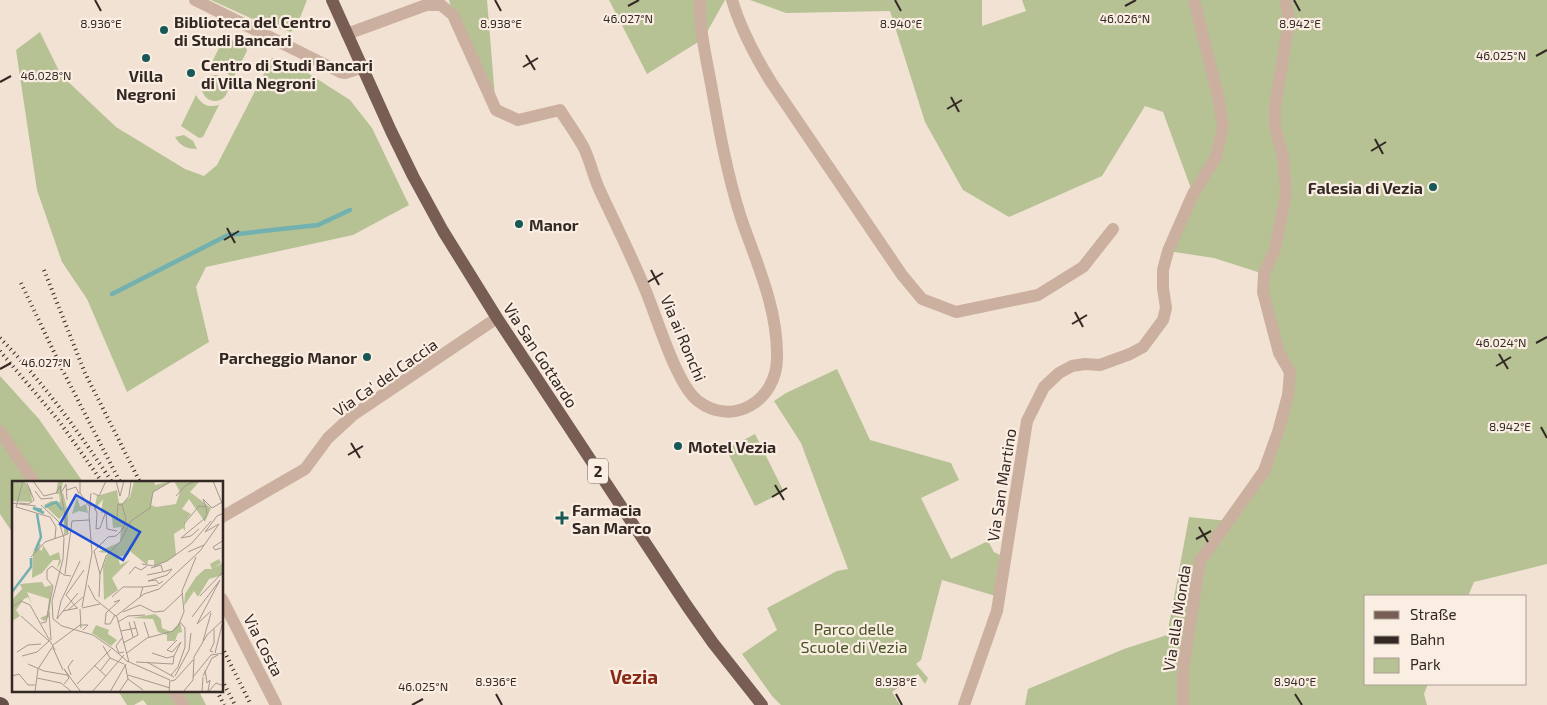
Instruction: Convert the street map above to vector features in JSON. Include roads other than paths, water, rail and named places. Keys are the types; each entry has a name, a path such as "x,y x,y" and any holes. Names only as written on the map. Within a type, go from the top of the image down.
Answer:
{"main road":[{"name":"Via San Gottardo","path":"332,0 361,68 413,176 443,231 497,318 687,606 734,671 762,705"}],"street":[{"path":"195,0 340,72 361,68"},
{"name":"Via ai Ronchi","path":"347,34 426,5 441,5 453,15 496,110 518,120 560,110 584,148 599,189 645,289 681,380 687,390 700,402 714,411 724,412 744,408 754,403 764,396 770,388 777,370 776,335 775,321 769,299 733,193 724,156 703,39 700,0"},
{"path":"732,0 739,23 753,52 771,82 902,275 922,299 956,312 1038,295 1084,267 1113,229"},
{"name":"Via San Martino","path":"964,705 997,611 1028,421 1044,387 1059,373 1072,366 1085,364 1100,365 1143,347 1163,320 1166,308 1163,270 1168,251 1193,194 1216,157 1223,126 1218,96 1194,0"},
{"name":"Via alla Monda","path":"1183,705 1183,669 1200,561 1264,471 1278,432 1288,395 1290,372 1279,353 1263,292 1264,274 1275,249 1286,194 1283,157 1275,127 1275,107 1289,20 1286,0"},
{"name":"Via Ca' del Caccia","path":"224,516 304,469 328,438 354,415 497,318"},
{"path":"0,431 33,481"},
{"name":"Via Costa","path":"224,603 276,705"},
{"path":"175,692 183,705"}],"waterway":[{"path":"112,294 228,235 318,225 350,210"}],"railway":[{"path":"44,270 85,373 139,481"},
{"path":"21,283 64,373 119,481"},
{"path":"0,338 59,407 111,481"},
{"path":"0,351 59,421 101,481"},
{"path":"224,651 251,705"},
{"path":"224,684 235,705"},
{"path":"218,692 224,705"}],"place":[{"name":"Biblioteca del Centro di Studi Bancari","path":"164,30"},
{"name":"Villa Negroni","path":"146,58"},
{"name":"Centro di Studi Bancari di Villa Negroni","path":"191,73"},
{"name":"Falesia di Vezia","path":"1433,187"},
{"name":"Manor","path":"519,224"},
{"name":"Parcheggio Manor","path":"367,357"},
{"name":"Motel Vezia","path":"678,446"},
{"name":"Farmacia San Marco","path":"562,518"}],"district":[{"name":"Vezia","path":"634,676"}],"park label":[{"name":"Parco delle Scuole di Vezia","path":"854,637"}]}
